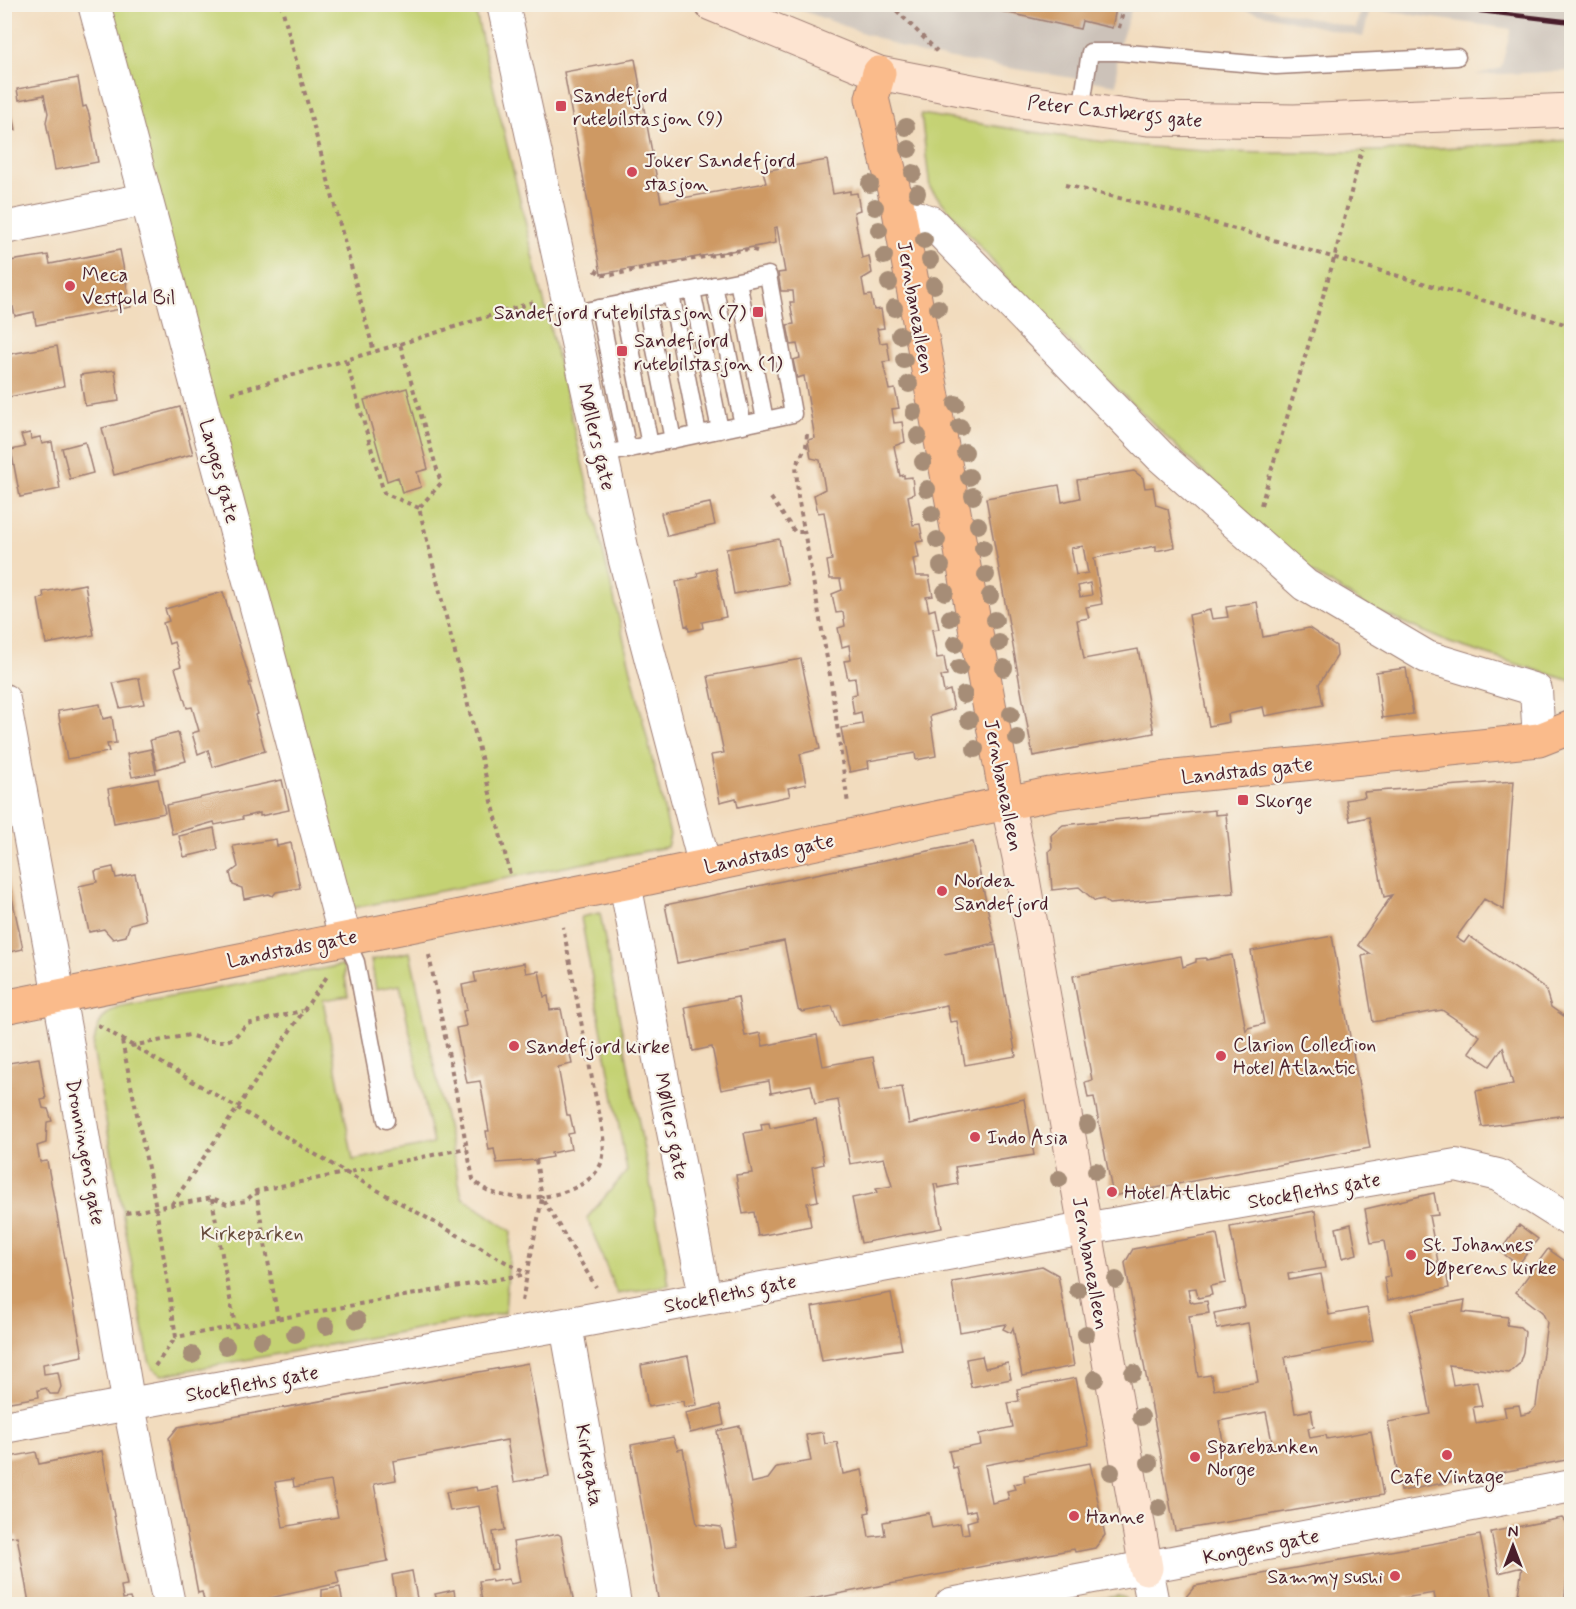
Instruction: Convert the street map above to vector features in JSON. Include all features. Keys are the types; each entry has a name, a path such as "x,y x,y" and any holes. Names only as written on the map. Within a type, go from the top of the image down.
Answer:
{"main road":[{"name":"Jernbanealleen","path":"879,73 872,98 899,211 1007,802"},
{"name":"Landstads gate","path":"4,1007 705,867 1007,802 1175,777 1539,740 1572,727"},
{"name":"Landstads gate","path":"1539,740 1572,754"}],"street":[{"name":"Langes gate","path":"94,4 345,938"},
{"name":"Møllers gate","path":"503,4 571,307 615,452 625,561 705,867"},
{"name":"Peter Castbergs gate","path":"711,4 879,73 1081,111 1148,119 1209,122 1370,120 1572,110"},
{"path":"4,228 146,199"},
{"path":"899,211 931,222 1160,456 1305,585 1427,657 1536,690 1539,740"},
{"name":"Dronningens gate","path":"4,700 59,995 129,1406 169,1605"},
{"name":"Jernbanealleen","path":"1007,802 1019,857 1153,1605"},
{"name":"Møllers gate","path":"626,883 705,1298"},
{"name":"Stockfleths gate","path":"4,1427 129,1406 1084,1229 1456,1166 1498,1175 1572,1222"},
{"name":"Kirkegata","path":"566,1325 615,1605"},
{"name":"Kongens gate","path":"951,1605 1572,1486"}],"lane":[{"path":"1081,111 1090,52 1117,52 1276,66 1457,57"},
{"path":"571,307 622,303 768,275 793,414 615,452"},
{"path":"738,281 765,420"},
{"path":"714,285 743,425"},
{"path":"692,290 720,429"},
{"path":"671,294 698,434"},
{"path":"645,299 673,440"},
{"path":"622,303 650,445"},
{"path":"345,938 356,962 386,1120"}],"path":[{"path":"281,4 374,352"},
{"path":"890,4 940,53"},
{"path":"1252,538 1334,259 1370,120"},
{"path":"1065,185 1169,210 1572,326"},
{"path":"201,401 400,344 571,307"},
{"path":"400,344 441,483 419,508"},
{"path":"346,360 384,493 419,508"},
{"path":"806,447 796,465 804,532 830,675 849,810"},
{"path":"771,498 795,532 804,532"},
{"path":"419,508 511,878"},
{"path":"427,948 473,1179 480,1189 492,1194 542,1198 589,1182 599,1170 603,1155 600,1121 562,920"},
{"path":"172,1204 333,967"},
{"path":"130,1046 189,1035 207,1041 226,1041 234,1038 247,1024 303,1011"},
{"path":"97,1025 345,1172 527,1274"},
{"path":"122,1041 156,1207 176,1337"},
{"path":"123,1213 212,1198 227,1204 246,1201 256,1191 467,1148"},
{"path":"522,1302 542,1198 536,1160"},
{"path":"256,1191 278,1318"},
{"path":"212,1198 235,1326"},
{"path":"542,1198 598,1290"},
{"path":"153,1369 176,1337 527,1274"}],"shaded area":[{"path":"787,5 1133,5 1117,52 1117,85 921,54"},
{"path":"1224,5 1253,5 1356,28 1361,5 1571,5 1571,71 1475,75 1501,68 1511,29 1370,9 1363,37"}],"green space":[{"path":"94,5 474,5 670,835 667,847 338,911"},
{"path":"921,114 1112,143 1227,152 1356,152 1571,140 1571,681 1450,643 1368,607 1295,562 1022,296 930,188"},
{"path":"600,913 669,1285 617,1294 587,1218 627,1171 581,917"},
{"name":"Kirkeparken","path":"410,952 462,1197 511,1231 505,1313 162,1375 153,1369 149,1360 93,1049 99,1024 117,1007 343,965 348,996 323,1000 353,1160 433,1144 400,985 376,989 371,960"},
{"path":"1118,1596 1125,1598 1127,1604 1067,1604"}],"building":[{"path":"982,4 1117,4 1112,28 1082,21 1080,29 982,7"},
{"path":"4,46 9,46 10,57 4,59"},
{"path":"635,59 661,202 766,183 763,171 827,160 833,194 850,191 850,194 857,193 860,210 854,212 862,258 869,256 872,273 862,279 865,296 871,295 874,310 881,309 884,328 877,329 880,343 887,342 890,361 883,362 889,390 895,389 899,408 892,409 894,423 902,422 905,442 894,446 900,476 912,477 914,494 908,496 913,525 920,524 923,541 916,542 919,558 913,559 916,576 929,576 933,596 926,597 929,611 935,609 939,629 932,630 937,658 944,657 947,675 941,676 944,692 950,690 954,709 930,716 936,756 916,760 915,753 868,761 869,768 850,772 841,728 863,724 861,712 854,714 851,695 857,694 855,678 848,679 844,661 851,660 849,645 842,647 838,628 845,626 843,612 836,613 832,594 842,590 840,579 830,579 827,561 832,560 824,512 818,513 814,495 825,489 820,460 811,458 808,440 815,438 804,376 797,378 793,360 800,358 797,344 791,345 787,325 794,324 790,302 794,302 793,291 781,291 778,273 785,272 777,227 774,228 776,243 601,274 564,72"},
{"path":"78,78 83,107 86,106 89,114 98,162 55,170 46,122 48,113 44,95 19,100 17,89"},
{"path":"4,89 9,96 16,130 4,132"},
{"path":"120,250 131,307 36,325 34,312 15,316 13,307 4,309 4,262 48,255 50,264"},
{"path":"57,346 64,386 4,398 4,355"},
{"path":"115,370 119,401 85,406 80,375"},
{"path":"407,388 428,469 417,472 421,487 402,493 398,477 387,481 364,400"},
{"path":"180,407 193,454 114,475 102,428"},
{"path":"30,433 31,439 40,437 42,444 52,442 60,489 20,497 11,450 25,447 21,435"},
{"path":"85,442 93,473 70,479 62,448"},
{"path":"1134,471 1143,478 1145,488 1153,487 1156,505 1168,509 1175,547 1156,551 1156,546 1094,558 1102,604 1086,607 1089,618 1077,620 1084,659 1138,649 1154,733 1033,756 986,498 1059,485 1062,502 1080,498 1077,480","holes":["1083,546 1088,573 1076,575 1071,548","1090,583 1092,595 1080,597 1078,586"]},
{"path":"710,503 715,525 667,536 661,513"},
{"path":"779,539 788,584 734,594 726,549"},
{"path":"715,568 726,617 702,622 703,628 689,631 688,625 685,626 676,582 698,577 697,573"},
{"path":"85,584 94,635 46,644 38,599 44,598 43,592"},
{"path":"223,592 251,683 249,683 258,714 255,715 265,751 213,767 208,750 198,754 192,733 199,731 192,707 187,708 175,668 181,666 174,642 169,644 163,623 169,621 165,609"},
{"path":"1257,602 1263,637 1309,628 1336,646 1337,656 1319,684 1323,705 1265,716 1263,707 1228,714 1229,722 1209,726 1189,615 1210,610 1212,619 1228,617 1226,607"},
{"path":"801,659 820,749 800,754 806,784 788,788 790,796 738,807 736,798 720,802 711,755 724,753 708,676"},
{"path":"1406,668 1413,714 1382,718 1376,672"},
{"path":"139,678 144,704 120,708 113,683"},
{"path":"100,704 103,719 112,717 116,743 107,744 109,752 67,759 58,711"},
{"path":"178,733 186,761 157,769 150,740"},
{"path":"151,749 156,773 132,777 127,754"},
{"path":"158,779 165,813 114,823 108,789"},
{"path":"282,780 289,810 260,816 260,813 215,825 214,822 172,834 166,805"},
{"path":"1514,781 1504,910 1484,899 1456,938 1464,943 1469,936 1545,988 1551,1007 1572,1022 1572,1114 1482,1127 1476,1091 1513,1084 1503,1047 1490,1066 1469,1052 1480,1036 1442,1010 1373,1022 1362,956 1371,954 1358,945 1392,895 1384,897 1369,817 1350,821 1346,800 1365,797 1364,792"},
{"path":"1215,810 1215,815 1226,814 1234,893 1109,904 1103,899 1095,901 1079,887 1052,890 1049,851 1052,848 1051,835 1063,825"},
{"path":"214,828 218,849 184,857 179,836"},
{"path":"276,839 277,846 291,843 300,888 276,892 273,896 269,894 244,899 242,888 233,885 230,873 238,867 233,846"},
{"path":"973,842 995,943 944,954 996,945 1016,1056 965,1065 957,1021 950,1022 947,1005 839,1026 832,1006 802,1012 798,1009 784,941 677,963 665,905"},
{"path":"5,865 23,949 5,953"},
{"path":"113,867 116,878 135,874 145,920 130,924 126,936 113,939 104,929 89,932 79,886 97,882 95,871"},
{"name":"Clarion Collection Hotel Atlantic","path":"1332,936 1370,1148 1113,1196 1094,1097 1088,1098 1085,1082 1092,1080 1073,976 1181,956 1183,967 1196,962 1196,959 1206,958 1206,960 1232,955 1246,1031 1248,1028 1264,1024 1251,951"},
{"name":"Sandefjord kirke","path":"524,963 526,973 539,971 544,997 548,996 550,1010 561,1009 572,1064 558,1067 567,1115 570,1115 574,1133 568,1134 571,1149 551,1153 552,1157 497,1163 494,1149 489,1150 486,1131 489,1131 480,1081 467,1083 456,1028 466,1026 463,1011 467,1010 462,985 476,982 474,973"},
{"path":"738,997 745,1036 760,1033 763,1046 817,1035 823,1066 873,1057 880,1090 902,1087 909,1124 1024,1099 1034,1155 955,1167 958,1184 938,1188 937,1184 934,1184 942,1228 861,1243 852,1198 877,1193 876,1189 892,1186 884,1158 850,1164 838,1100 815,1104 811,1085 771,1093 769,1081 721,1090 712,1047 693,1051 685,1007"},
{"path":"8,1057 9,1063 39,1058 46,1099 41,1100 43,1108 48,1109 52,1121 47,1122 46,1143 37,1146 40,1162 47,1161 83,1356 43,1364 44,1374 58,1372 61,1387 58,1394 50,1394 46,1388 38,1390 39,1397 4,1403 4,1058"},
{"path":"816,1119 824,1164 812,1167 818,1201 807,1203 811,1226 758,1236 754,1212 743,1214 736,1175 752,1173 744,1133 762,1130 761,1124 769,1123 770,1128"},
{"name":"St. Johannes Døperens kirke","path":"1434,1193 1438,1215 1429,1216 1439,1267 1445,1266 1449,1288 1388,1300 1384,1277 1390,1276 1384,1241 1371,1243 1365,1209"},
{"path":"1315,1211 1325,1268 1288,1274 1289,1280 1321,1274 1329,1315 1367,1308 1373,1341 1285,1357 1295,1413 1311,1410 1314,1427 1308,1428 1310,1438 1326,1435 1327,1439 1371,1431 1383,1495 1175,1531 1125,1263 1133,1249 1217,1234 1226,1283 1210,1286 1212,1295 1198,1298 1196,1288 1188,1289 1190,1301 1194,1303 1207,1301 1209,1313 1189,1316 1198,1377 1211,1375 1214,1390 1258,1382 1248,1323 1217,1329 1214,1313 1245,1307 1230,1227","holes":["1266,1412 1272,1442 1225,1451 1219,1421"]},
{"path":"1351,1224 1357,1254 1342,1258 1336,1228"},
{"path":"1519,1225 1538,1239 1518,1265 1500,1251"},
{"path":"1548,1249 1572,1266 1572,1459 1401,1491 1388,1422 1431,1414 1411,1310 1465,1300 1463,1312 1508,1317 1507,1325 1520,1327 1525,1332 1523,1352 1519,1364 1509,1373 1449,1365 1453,1385 1477,1381 1482,1406 1473,1407 1476,1423 1506,1417 1504,1407 1519,1405 1521,1415 1530,1413 1536,1406 1547,1322 1542,1312 1516,1292"},
{"path":"1042,1266 1058,1275 1074,1366 1022,1376 1013,1328 1011,1333 1003,1329 1006,1324 960,1332 952,1282"},
{"path":"891,1293 902,1349 822,1361 812,1307"},
{"path":"688,1356 697,1405 684,1407 683,1401 648,1407 641,1365"},
{"path":"982,1356 985,1368 1008,1363 1011,1379 971,1387 966,1359"},
{"path":"528,1363 549,1476 514,1482 507,1440 393,1461 396,1480 374,1484 388,1561 336,1571 339,1583 270,1598 271,1604 205,1604 202,1592 198,1593 169,1438 178,1427","holes":["293,1479 294,1487 331,1481 338,1517 283,1527 275,1482"]},
{"path":"1076,1378 1089,1445 985,1465 992,1503 1009,1499 1007,1491 1015,1489 1013,1484 1025,1482 1024,1475 1090,1463 1105,1535 1095,1548 1075,1552 1074,1549 785,1604 659,1604 631,1445 673,1437 678,1450 683,1449 697,1524 721,1527 725,1548 738,1546 717,1431 740,1426 751,1483 768,1479 777,1467 811,1461 806,1435 823,1432 825,1444 837,1442 843,1474 862,1470 870,1512 865,1513 869,1537 885,1535 883,1522 929,1513 932,1528 960,1523 962,1534 969,1533 967,1522 977,1519 975,1510 966,1512 957,1467 953,1468 949,1451 981,1445 979,1434 1013,1427 1008,1403 1019,1401 1017,1389"},
{"path":"720,1405 724,1425 690,1433 685,1413"},
{"path":"102,1451 127,1585 121,1586 123,1599 130,1598 132,1604 29,1603 17,1536 4,1538 4,1458 36,1452 39,1464"},
{"path":"476,1487 477,1491 498,1487 505,1530 493,1532 497,1569 491,1570 479,1506 450,1511 446,1492"},
{"path":"1562,1518 1572,1529 1564,1604 1504,1604 1504,1600 1517,1602 1522,1567 1499,1573 1491,1532"},
{"path":"558,1534 561,1536 574,1604 480,1604 482,1601 479,1581 491,1579 492,1582 508,1579 511,1584 520,1582 513,1542"},
{"path":"1480,1535 1494,1604 1436,1604 1434,1593 1404,1598 1406,1604 1397,1604 1396,1600 1390,1601 1390,1604 1186,1604 1185,1598 1195,1586"},
{"path":"412,1571 418,1604 397,1604 392,1575"},
{"path":"340,1587 343,1604 322,1604 322,1590"},
{"path":"454,1590 456,1604 422,1604 437,1600 435,1594"}],"railway":[{"path":"1421,4 1572,22"}],"place":[{"name":"Sandefjord rutebilstasjon (9)","path":"561,106"},
{"name":"Joker Sandefjord stasjon","path":"632,172"},
{"name":"Meca Vestfold Bil","path":"70,286"},
{"name":"Sandefjord rutebilstasjon (7)","path":"758,312"},
{"name":"Sandefjord rutebilstasjon (1)","path":"622,351"},
{"name":"Skorge","path":"1243,800"},
{"name":"Nordea Sandefjord","path":"942,891"},
{"name":"Sandefjord kirke","path":"514,1046"},
{"name":"Clarion Collection Hotel Atlantic","path":"1221,1056"},
{"name":"Indo Asia","path":"975,1137"},
{"name":"Hotel Atlatic","path":"1112,1192"},
{"name":"St. Johannes Døperens kirke","path":"1411,1255"},
{"name":"Cafe Vintage","path":"1447,1455"},
{"name":"Sparebanken Norge","path":"1195,1457"},
{"name":"Hanne","path":"1074,1516"},
{"name":"Sammy sushi","path":"1395,1576"}]}
